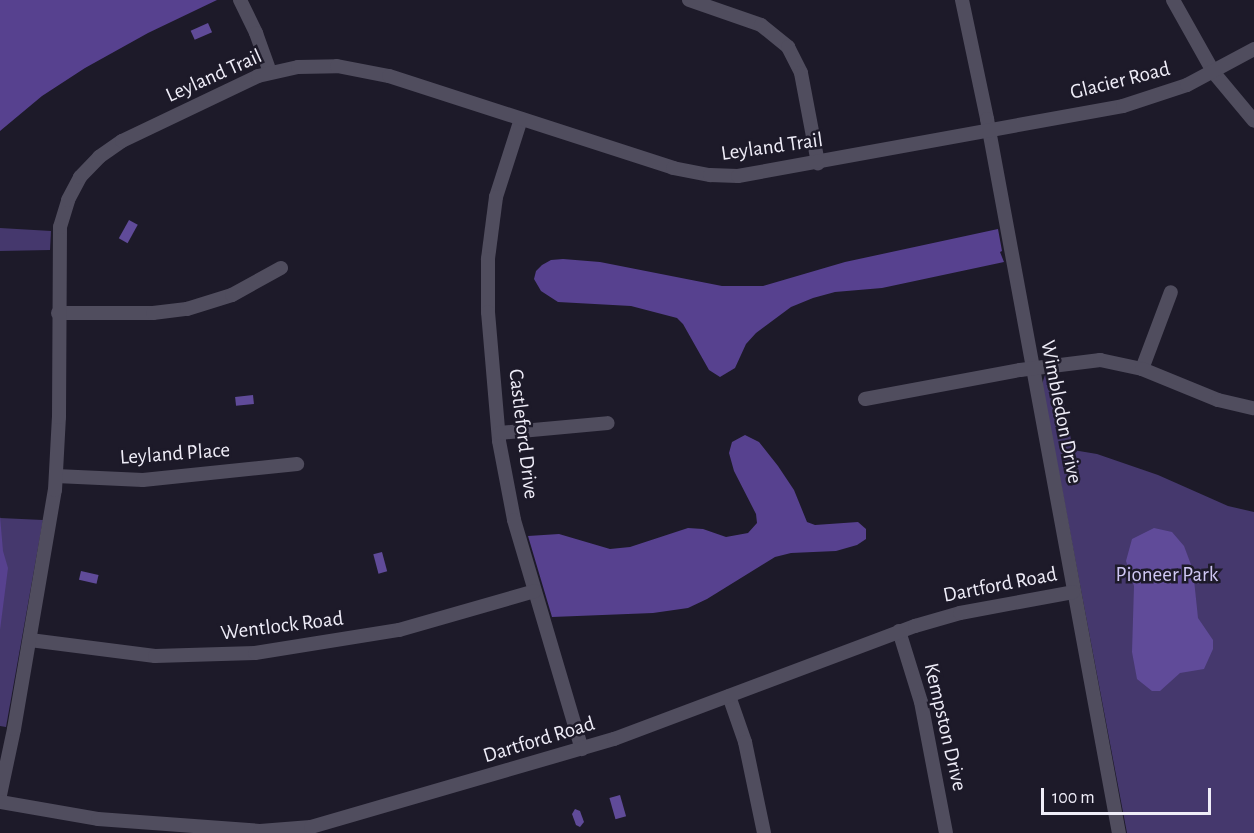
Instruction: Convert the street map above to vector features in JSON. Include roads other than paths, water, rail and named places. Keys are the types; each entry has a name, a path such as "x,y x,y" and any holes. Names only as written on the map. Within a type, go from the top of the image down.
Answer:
{"street":[{"path":"240,0 258,38 270,72"},
{"path":"689,0 761,25 776,34 790,50 801,73 818,162"},
{"name":"Wimbledon Drive","path":"962,0 989,130 1119,833"},
{"path":"1173,0 1214,73 1254,121"},
{"name":"Glacier Road","path":"989,130 1123,106 1187,85 1214,73 1254,49"},
{"name":"Leyland Trail","path":"0,795 30,640 56,476 60,227 71,193 90,165 122,141 244,82 270,72 313,65 361,69 673,168 702,174 753,174 989,130"},
{"name":"Castleford Drive","path":"520,119 496,197 488,260 488,312 499,433 508,496 582,749"},
{"path":"58,313 157,313 187,309 232,295 281,268"},
{"path":"1142,369 1171,292"},
{"path":"865,399 1032,368 1100,360 1142,369 1218,400 1254,408"},
{"path":"499,433 608,423"},
{"name":"Leyland Place","path":"56,476 143,480 297,464"},
{"name":"Wentlock Road","path":"30,640 155,656 255,653 388,632 535,591"},
{"name":"Dartford Road","path":"0,802 70,816 156,828 260,831 311,827 639,731 899,631 960,613 1073,592"},
{"name":"Kempston Drive","path":"899,631 923,710 946,833"},
{"path":"729,696 745,742 764,833"}],"park label":[{"name":"Pioneer Park","path":"1167,575"}]}
